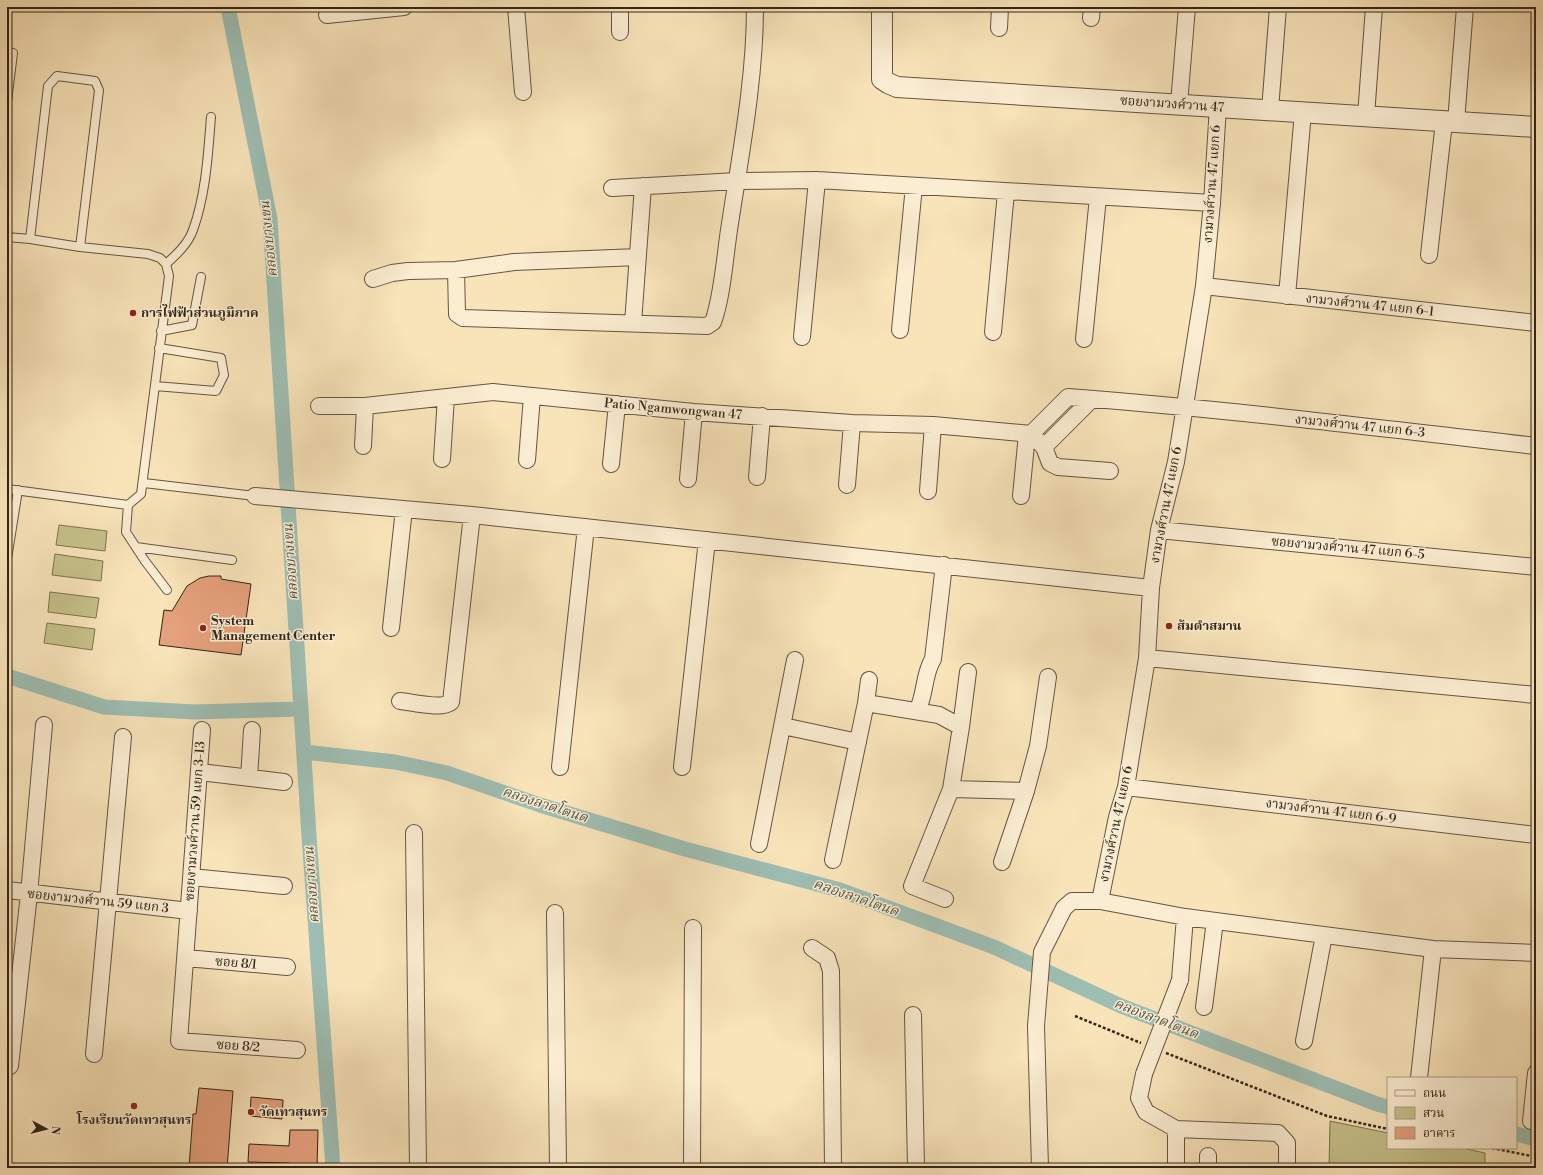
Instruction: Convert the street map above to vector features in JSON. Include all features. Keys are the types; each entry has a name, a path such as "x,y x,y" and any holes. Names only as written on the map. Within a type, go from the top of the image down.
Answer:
{"street":[{"path":"328,15 404,7"},
{"path":"516,7 523,92"},
{"path":"620,7 620,32"},
{"path":"456,270 455,308 457,314 462,318 595,324 633,323 707,326 713,322 737,181 753,54 755,7"},
{"name":"ซอยงามวงศ์วาน 47","path":"882,7 882,78 888,83 897,87 1218,106 1536,128"},
{"path":"999,28 1000,7"},
{"path":"1179,104 1187,7"},
{"path":"1270,110 1278,7"},
{"path":"1366,116 1374,7"},
{"path":"1429,255 1450,122 1465,7"},
{"name":"งามวงศ์วาน 47 แยก 6","path":"1100,901 1117,817 1126,787 1147,658 1151,588 1159,530 1176,462 1204,286 1212,203 1218,106"},
{"path":"1287,296 1303,112"},
{"path":"802,337 817,180"},
{"path":"612,188 737,181 817,180 1212,203"},
{"path":"633,323 643,186"},
{"path":"900,330 914,186"},
{"path":"993,332 1006,192"},
{"path":"1084,339 1098,197"},
{"path":"373,279 392,273 408,271 456,270 514,262 638,257"},
{"name":"งามวงศ์วาน 47 แยก 6-1","path":"1204,286 1536,323"},
{"name":"Patio Ngamwongwan 47","path":"320,406 366,406 493,392 694,412 852,423 933,425 1029,434"},
{"path":"527,460 532,396"},
{"path":"442,459 446,397"},
{"name":"งามวงศ์วาน 47 แยก 6-3","path":"1029,434 1068,397 1185,407 1536,446"},
{"path":"1044,447 1092,398"},
{"path":"611,464 617,404"},
{"path":"363,446 366,406"},
{"path":"688,479 694,412"},
{"path":"757,477 762,416"},
{"path":"847,484 852,423"},
{"path":"928,491 933,425"},
{"path":"1029,434 1044,447 1050,463 1058,467 1110,471"},
{"path":"1021,496 1029,434"},
{"path":"254,496 317,503 472,515 1151,588"},
{"path":"391,628 404,510"},
{"path":"400,701 439,706 447,705 450,702 472,515"},
{"path":"560,767 586,527"},
{"name":"ซอยงามวงศ์วาน 47 แยก 6-5","path":"1159,530 1536,567"},
{"path":"682,767 708,540"},
{"path":"917,711 922,700 927,669 933,659 944,565"},
{"path":"1147,658 1536,695"},
{"path":"933,659 938,669 933,700 939,715"},
{"path":"759,844 796,660"},
{"path":"944,899 912,886 951,789 962,727 968,672"},
{"path":"1002,862 1026,791 1038,746 1048,677"},
{"path":"833,860 866,704 869,680"},
{"path":"866,704 939,715 962,727"},
{"path":"10,1066 29,894 44,725"},
{"path":"783,726 858,742"},
{"name":"ซอยงามวงศ์วาน 59 แยก 3-13","path":"179,1041 202,730"},
{"path":"249,778 252,730"},
{"path":"94,1054 123,737"},
{"path":"200,772 284,782"},
{"name":"งามวงศ์วาน 47 แยก 6-9","path":"1126,787 1536,835"},
{"path":"951,789 1026,791"},
{"path":"414,833 418,1168"},
{"path":"191,877 284,886"},
{"name":"ซอยงามวงศ์วาน 59 แยก 3","path":"7,890 29,894 108,901 189,911"},
{"path":"1040,1168 1036,1026 1042,952 1064,908 1072,901 1100,901 1215,921 1433,949 1536,954"},
{"path":"555,913 558,1168"},
{"path":"1185,916 1180,980 1144,1074 1139,1098 1146,1112 1176,1129 1278,1133 1287,1143 1287,1168"},
{"path":"1204,1007 1215,921"},
{"path":"692,1168 693,928"},
{"path":"1304,1041 1324,935"},
{"path":"812,948 827,958 831,972 832,1168"},
{"path":"1419,1077 1433,949"},
{"name":"ซอย 8/1","path":"186,958 287,967"},
{"path":"913,1015 916,1168"},
{"name":"ซอย 8/2","path":"179,1041 297,1050"},
{"path":"1531,1120 1536,1073"},
{"path":"1176,1129 1176,1168"}],"lane":[{"path":"7,52 13,53 7,102"},
{"path":"30,239 48,86 57,76 96,81 99,90 80,247"},
{"path":"166,264 180,250 193,231 205,180 211,117"},
{"path":"7,237 148,254 160,258 166,264 169,276 161,331 144,483 141,494 128,505 126,532 166,590"},
{"path":"161,331 192,325 201,276"},
{"path":"155,386 216,391 224,375 221,358 159,348"},
{"path":"144,483 254,496"},
{"path":"7,489 128,505"},
{"path":"7,559 18,490"},
{"path":"136,548 232,560"}],"path":[{"path":"1075,1016 1142,1043"},
{"path":"1164,1052 1327,1116 1387,1128"},
{"path":"1497,1149 1536,1157"}],"green space":[{"path":"59,525 107,531 105,551 56,545"},
{"path":"55,554 103,561 101,581 52,575"},
{"path":"50,592 99,598 96,618 48,612"},
{"path":"47,623 95,629 92,650 44,643"},
{"path":"1330,1121 1387,1133 1387,1149 1467,1149 1485,1153 1485,1168 1329,1168"}],"building":[{"name":"System Management Center","path":"221,576 221,579 251,584 241,655 159,645 164,610 172,611 187,586 200,578"},
{"path":"199,1088 233,1091 227,1168 189,1167 193,1114 196,1114"},
{"path":"251,1097 283,1100 282,1119 250,1116"},
{"path":"290,1130 318,1130 317,1168 289,1168 289,1163 248,1162 249,1144 289,1146"}],"waterway":[{"name":"คลองบางเขน","path":"228,7 270,219 309,836 333,1168"},
{"path":"7,676 104,707 195,712 301,709"},
{"name":"คลองลาดโตนด","path":"304,752 395,762 447,773 540,805 685,849 840,890 994,947 1121,1006 1387,1107"},
{"name":"คลองลาดโตนด","path":"1517,1134 1536,1139"}],"place":[{"name":"การไฟฟ้าส่วนภูมิภาค","path":"133,313"},
{"name":"ส้มตำสมาน","path":"1169,626"},
{"name":"System Management Center","path":"203,628"},
{"name":"โรงเรียนวัดเทวสุนทร","path":"134,1106"},
{"name":"วัดเทวสุนทร","path":"251,1112"}]}
